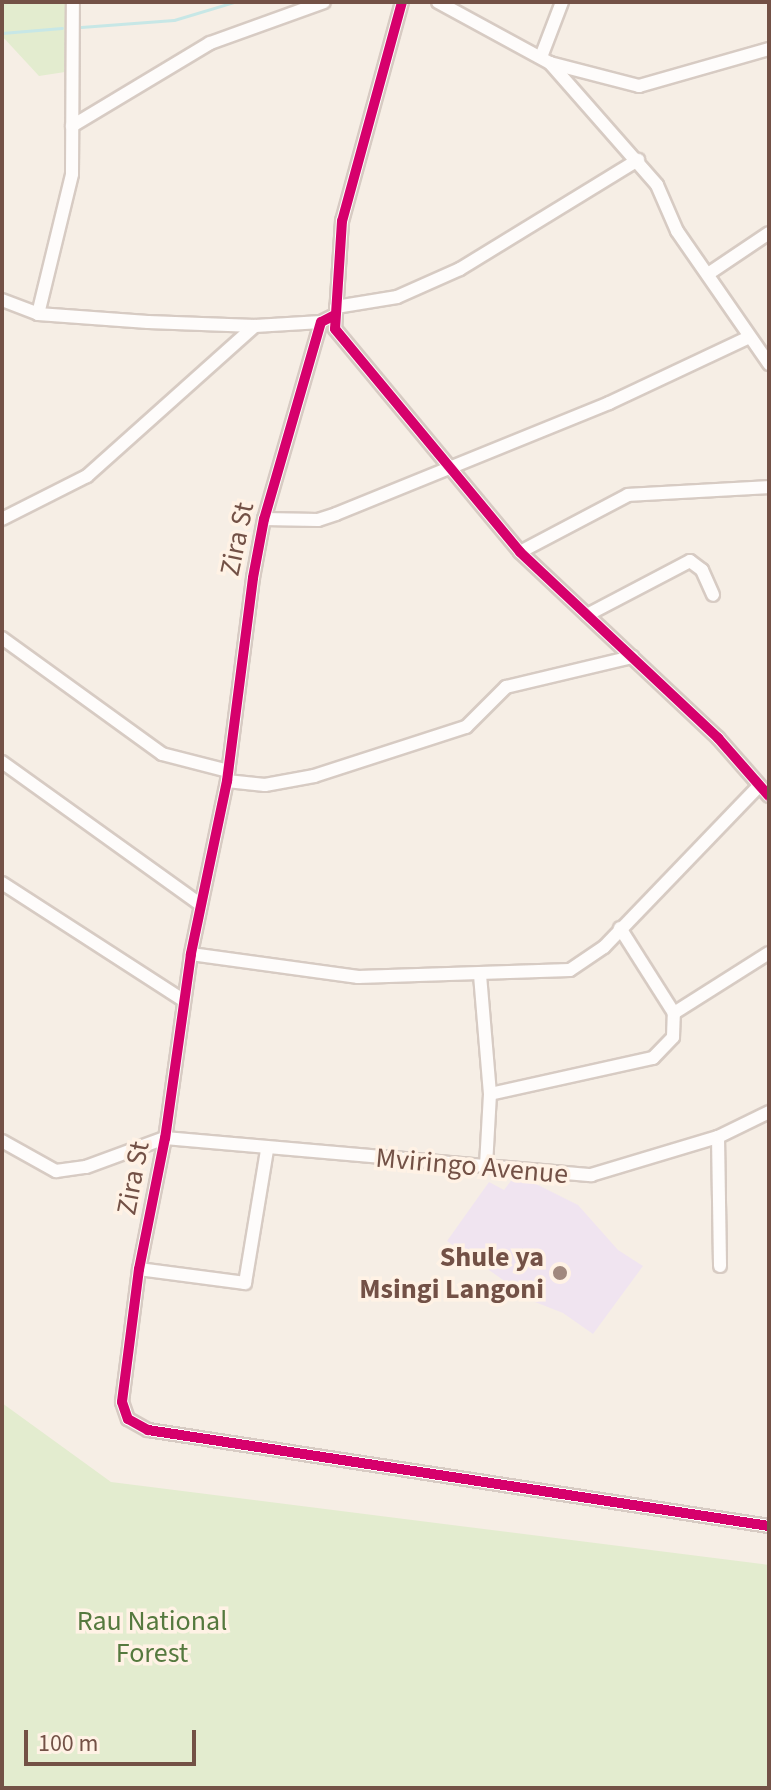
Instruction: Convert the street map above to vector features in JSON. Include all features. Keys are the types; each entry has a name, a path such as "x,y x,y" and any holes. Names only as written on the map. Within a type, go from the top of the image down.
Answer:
{"street":[{"path":"38,314 50,253 68,200 73,2"},
{"path":"72,126 210,43 324,2"},
{"name":"Zira St","path":"402,2 342,221 330,315 264,519 227,776 191,954 165,1138 139,1269 122,1402 128,1419 148,1430 769,1526"},
{"path":"438,2 546,60 639,86 769,49"},
{"path":"546,60 562,2"},
{"path":"546,60 610,136 638,160 657,185 677,231 769,364"},
{"path":"2,300 38,314 255,326 330,315 397,297 460,269 638,160"},
{"path":"708,274 769,233"},
{"path":"191,954 358,977 570,970 590,959 764,791 718,738 520,552 347,348 330,315"},
{"path":"2,519 87,476 255,326"},
{"path":"264,519 318,520 609,403 749,337"},
{"path":"520,552 628,495 769,487"},
{"path":"587,615 690,561 702,570 713,595"},
{"path":"2,638 162,754 265,785 343,768 466,727 506,687 632,657"},
{"path":"2,762 201,905"},
{"path":"2,883 183,1000"},
{"path":"490,1094 653,1058 673,1037 674,1013 620,928"},
{"path":"674,1013 769,953"},
{"path":"480,975 490,1094 486,1166"},
{"name":"Mviringo Avenue","path":"165,1138 267,1150 591,1175 718,1137 769,1112"},
{"path":"718,1137 720,1266"},
{"path":"2,1141 56,1171 86,1167 165,1138"},
{"path":"139,1269 245,1283 267,1150"}],"shaded area":[{"path":"516,1174 578,1205 618,1250 643,1266 593,1334 563,1313 535,1302 447,1241 489,1182 504,1190"}],"green space":[{"path":"2,2 74,2 65,72 39,76 2,36"},
{"name":"Rau National Forest","path":"2,1403 111,1482 769,1565 769,1788 2,1788"}],"waterway":[{"path":"81,27 174,20 234,2"},
{"path":"2,33 62,28"}],"cycle path":[{"path":"402,2 342,221 335,329 520,552 718,738 769,796"},
{"path":"333,316 321,322 264,519 253,578 227,781 191,954 165,1138 139,1269 122,1402 128,1419 148,1430 769,1526"}],"place":[{"name":"Shule ya Msingi Langoni","path":"560,1273"}]}
